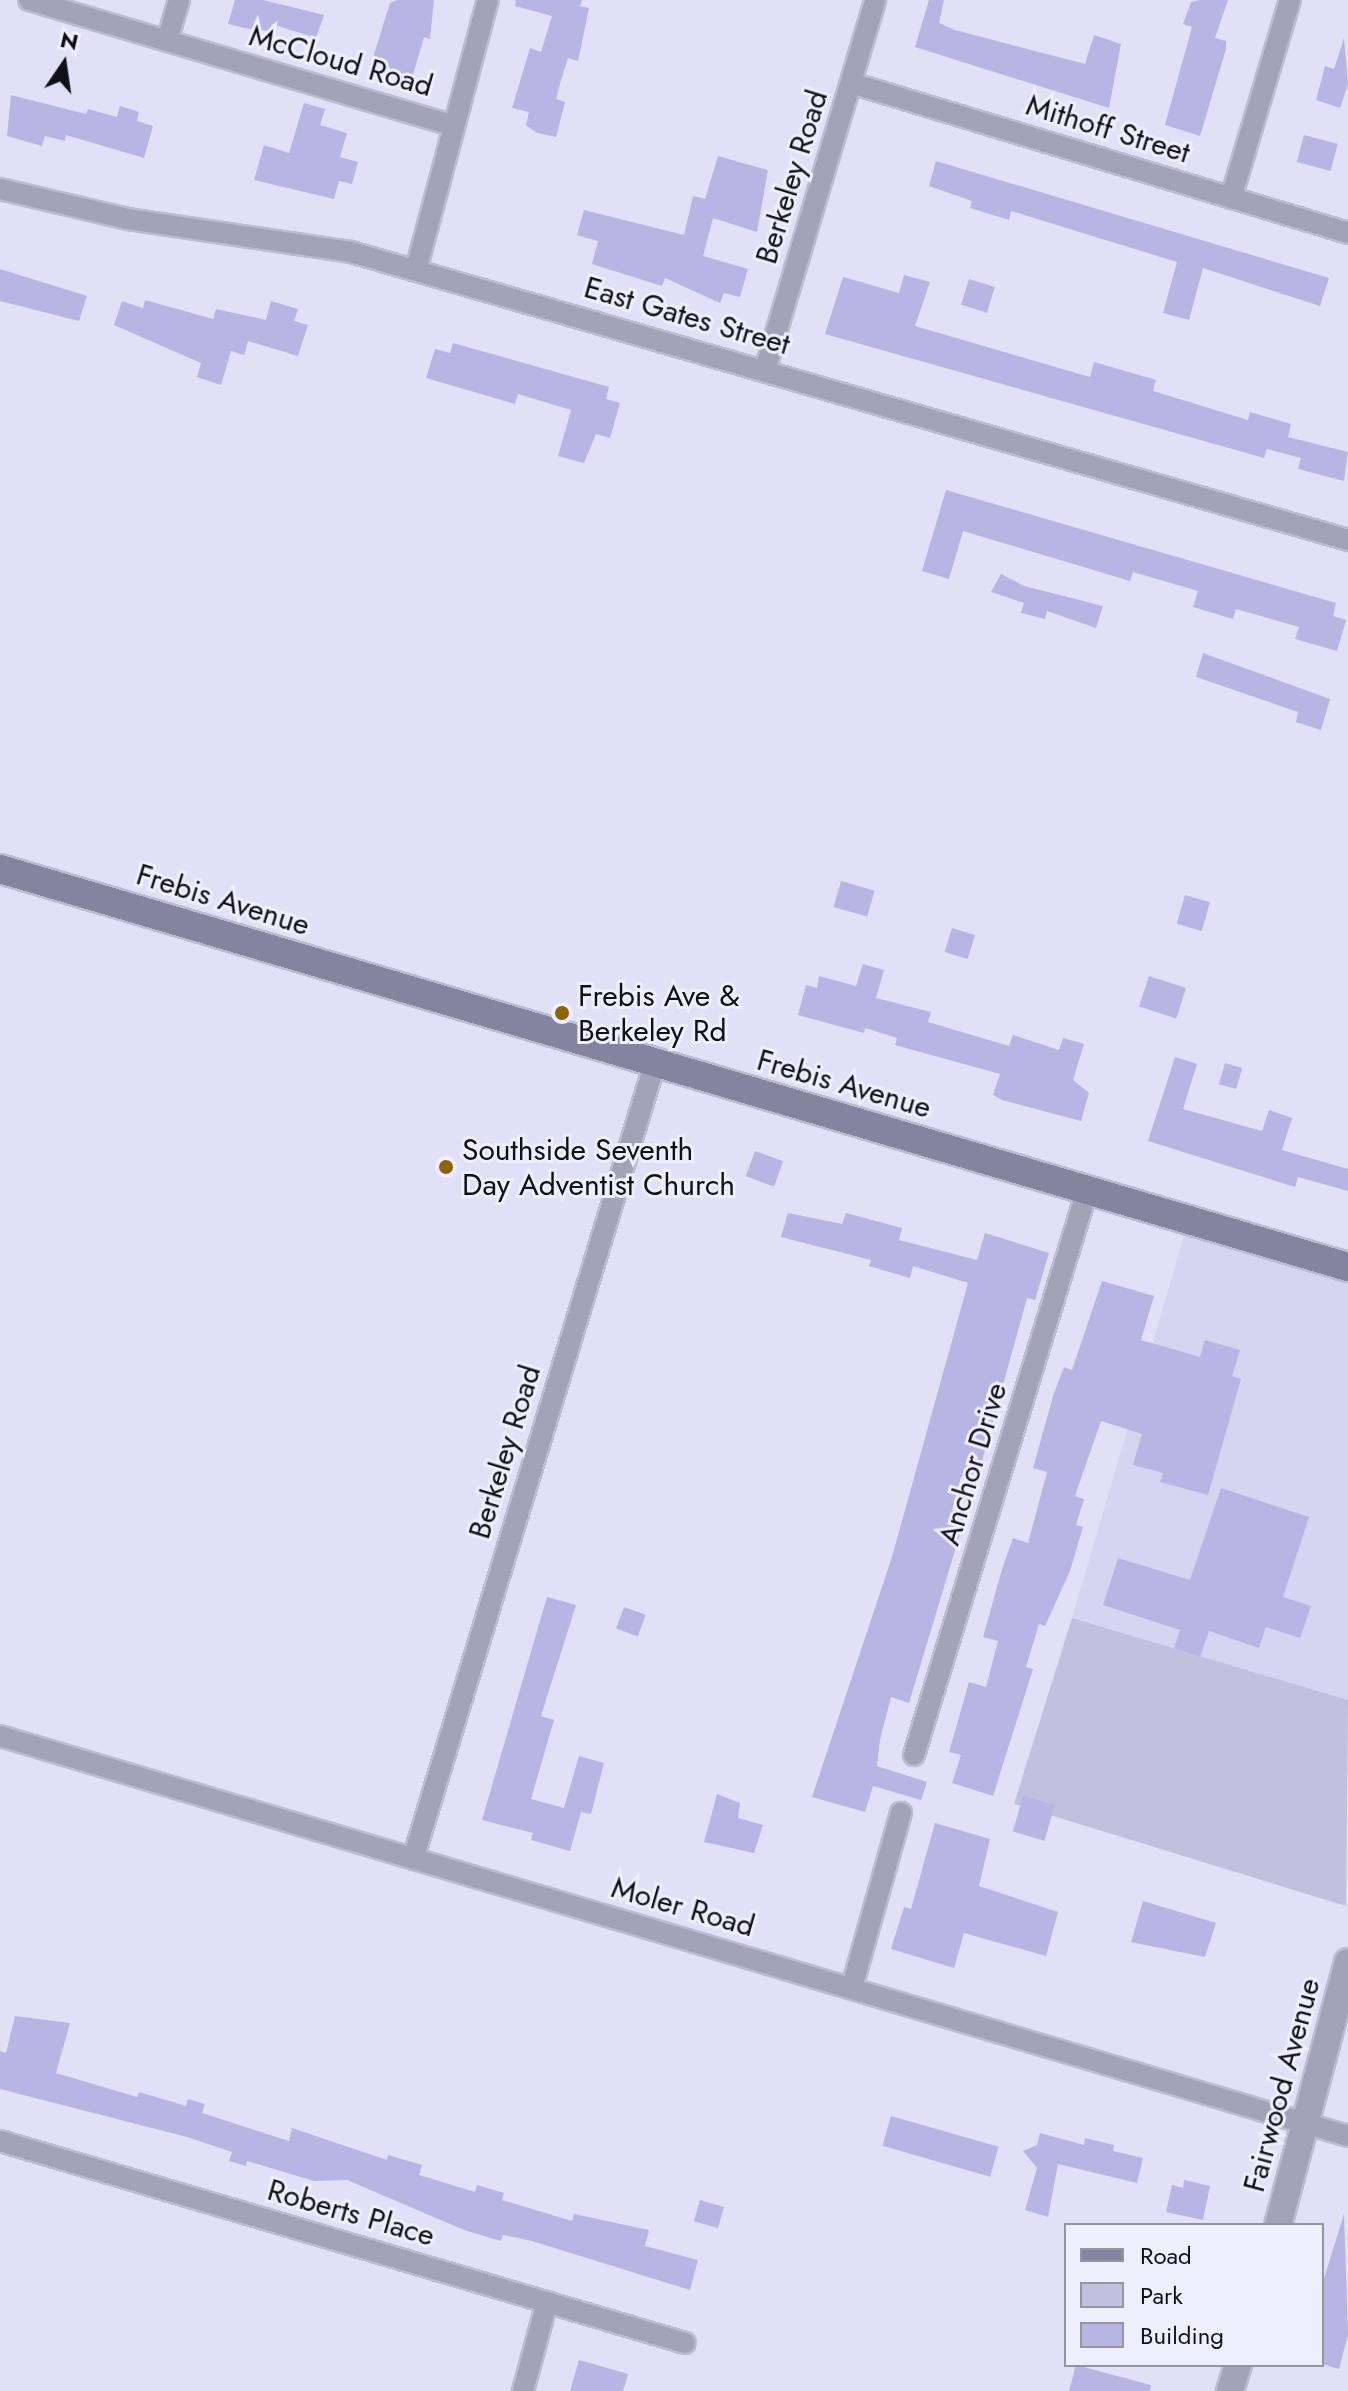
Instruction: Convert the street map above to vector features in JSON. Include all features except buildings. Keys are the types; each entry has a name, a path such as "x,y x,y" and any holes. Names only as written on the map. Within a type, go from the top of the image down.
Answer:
{"main road":[{"name":"Frebis Avenue","path":"0,869 1348,1267"}],"street":[{"name":"McCloud Road","path":"29,0 452,125"},
{"path":"167,41 179,0"},
{"path":"416,270 452,125 488,0"},
{"name":"Berkeley Road","path":"765,370 875,0"},
{"path":"1231,198 1290,0"},
{"name":"Mithoff Street","path":"851,83 1348,233"},
{"name":"East Gates Street","path":"0,189 416,270 1348,540"},
{"name":"Berkeley Road","path":"413,1859 655,1063"},
{"name":"Anchor Drive","path":"914,1755 1087,1191"},
{"name":"Moler Road","path":"0,1736 1348,2136"},
{"path":"852,1987 901,1813"},
{"name":"Fairwood Avenue","path":"1279,2223 1348,1962"},
{"name":"Roberts Place","path":"0,2141 685,2343"},
{"path":"523,2391 547,2302"},
{"path":"1230,2391 1237,2367"}],"shaded area":[{"path":"1189,1219 1348,1268 1348,1700 1072,1618"}],"green space":[{"path":"1072,1618 1348,1700 1346,1906 1014,1804"}],"place":[{"name":"Frebis Ave & Berkeley Rd","path":"562,1013"},
{"name":"Southside Seventh Day Adventist Church","path":"446,1167"}]}
